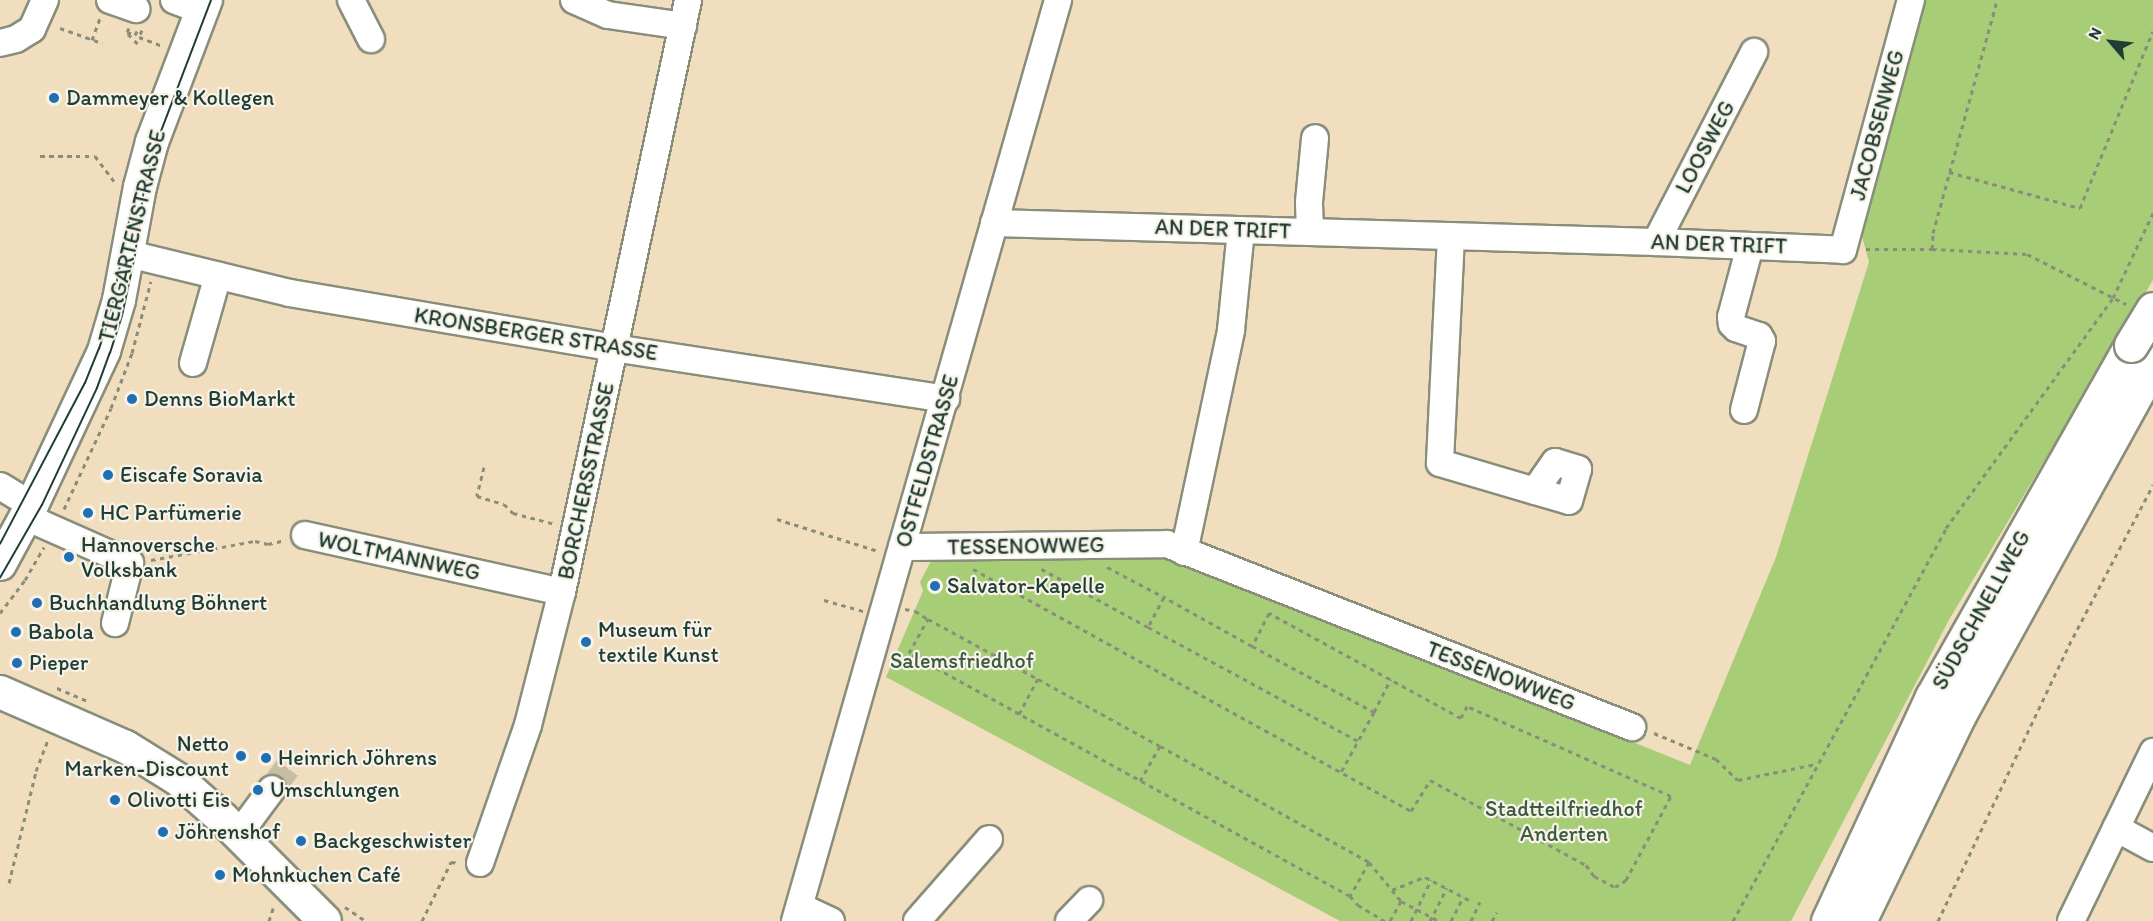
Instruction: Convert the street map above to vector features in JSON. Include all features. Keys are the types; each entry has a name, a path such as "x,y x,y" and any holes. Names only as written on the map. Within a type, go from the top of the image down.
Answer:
{"highway":[{"name":"SÜDSCHNELLWEG","path":"1859,921 1960,713 2142,354 2153,309"},
{"name":"SÜDSCHNELLWEG","path":"1828,921 1932,697 2142,354"},
{"path":"1808,921 1932,697"},
{"path":"1872,921 1897,842"}],"main road":[{"name":"TIERGARTENSTRASSE","path":"0,564 29,511 104,351 120,300 152,142 194,4"},
{"path":"0,692 126,747 179,780 325,921"}],"street":[{"path":"0,43 16,39 32,29 45,0"},
{"path":"110,0 132,21"},
{"path":"351,0 371,39"},
{"path":"574,0 608,15 683,26"},
{"name":"BORCHERSSTRASSE","path":"480,863 528,725 562,592 688,0"},
{"name":"OSTFELDSTRASSE","path":"798,914 1058,0"},
{"name":"JACOBSENWEG","path":"1843,250 1911,0"},
{"name":"LOOSWEG","path":"1656,242 1754,52"},
{"path":"1310,232 1309,202 1315,138"},
{"name":"AN DER TRIFT","path":"994,223 1656,242 1843,250"},
{"path":"1184,552 1231,330 1241,230"},
{"path":"1452,236 1440,463 1535,491"},
{"path":"1744,410 1762,341 1759,336 1736,328 1732,324 1731,317 1750,246"},
{"name":"KRONSBERGER STRASSE","path":"129,254 290,293 614,348 946,399"},
{"path":"193,363 218,275"},
{"path":"0,486 29,511 130,563 115,623"},
{"name":"WOLTMANNWEG","path":"305,535 562,592"},
{"name":"TESSENOWWEG","path":"900,552 943,547 1167,544 1632,727"},
{"path":"2071,921 2153,752"},
{"path":"238,836 272,789"},
{"path":"2116,828 2153,848"},
{"path":"917,921 989,839"},
{"path":"1069,921 1089,900"},
{"path":"798,914 831,921"}],"path":[{"path":"1932,249 1933,233 1997,0"},
{"path":"132,21 138,44"},
{"path":"60,28 102,44"},
{"path":"92,39 96,28"},
{"path":"1949,172 2080,208 2153,31"},
{"path":"139,37 165,46"},
{"path":"40,156 95,156 118,187"},
{"path":"1733,921 1816,764 1946,528 2113,298 2153,213"},
{"path":"1843,250 1932,249 2027,254 2113,298"},
{"path":"484,468 477,496 504,504 513,513 575,529"},
{"path":"1938,921 2069,645 2153,485"},
{"path":"777,519 900,552"},
{"name":"WOLTMANNWEG","path":"130,563 255,541 268,544 305,535"},
{"path":"943,547 957,561 1412,811 1430,780 1586,865 1594,876 1615,887 1626,880 1671,796 1467,706 1461,718 1269,613 1252,646"},
{"path":"1104,565 1374,712"},
{"path":"1038,567 1358,741"},
{"path":"1148,627 1164,597"},
{"path":"824,600 882,616"},
{"path":"915,611 1369,862 1401,901 1431,919 1439,921"},
{"path":"928,618 909,653 1350,896 1358,905 1385,921"},
{"path":"1019,714 1038,679"},
{"path":"1341,772 1391,679"},
{"path":"1632,727 1647,730 1716,759 1738,780 1816,764"},
{"path":"9,883 36,771 50,734"},
{"path":"1140,781 1160,746"},
{"path":"422,921 451,862 480,863"},
{"path":"1350,896 1369,862"},
{"path":"1392,890 1425,877 1469,900"},
{"path":"1411,921 1431,880"},
{"path":"1431,919 1446,888"},
{"path":"1451,921 1463,897"},
{"path":"1390,921 1401,901"},
{"path":"1471,921 1480,902"},
{"path":"269,921 274,906 282,913"},
{"path":"1492,921 1497,912"}],"green space":[{"path":"1922,0 2153,0 2153,280 1950,618 1791,921 1340,921 886,677 923,591 920,582 931,561 939,558 948,562 961,555 1158,551 1690,765 1776,557 1869,262 1860,229"}],"tunnel":[{"path":"272,789 290,764"}],"tram line":[{"path":"0,578 42,505 97,388 110,353 122,316 135,255 144,189 155,147 211,0"},
{"path":"0,544 85,383 99,349 110,315 136,187"}],"place":[{"name":"Dammeyer & Kollegen","path":"54,98"},
{"name":"Denns BioMarkt","path":"132,399"},
{"name":"Eiscafe Soravia","path":"108,475"},
{"name":"HC Parfümerie","path":"88,513"},
{"name":"Hannoversche Volksbank","path":"69,557"},
{"name":"Salvator-Kapelle","path":"935,586"},
{"name":"Buchhandlung Böhnert","path":"37,603"},
{"name":"Babola","path":"16,632"},
{"name":"Museum für textile Kunst","path":"586,642"},
{"name":"Pieper","path":"17,663"},
{"name":"Netto Marken-Discount","path":"241,756"},
{"name":"Heinrich Jöhrens","path":"266,758"},
{"name":"Umschlungen","path":"258,790"},
{"name":"Olivotti Eis","path":"115,800"},
{"name":"Jöhrenshof","path":"163,832"},
{"name":"Backgeschwister","path":"301,841"},
{"name":"Mohnkuchen Café","path":"220,875"}],"park label":[{"name":"Salemsfriedhof","path":"962,661"},
{"name":"Stadtteilfriedhof Anderten","path":"1564,820"}]}
